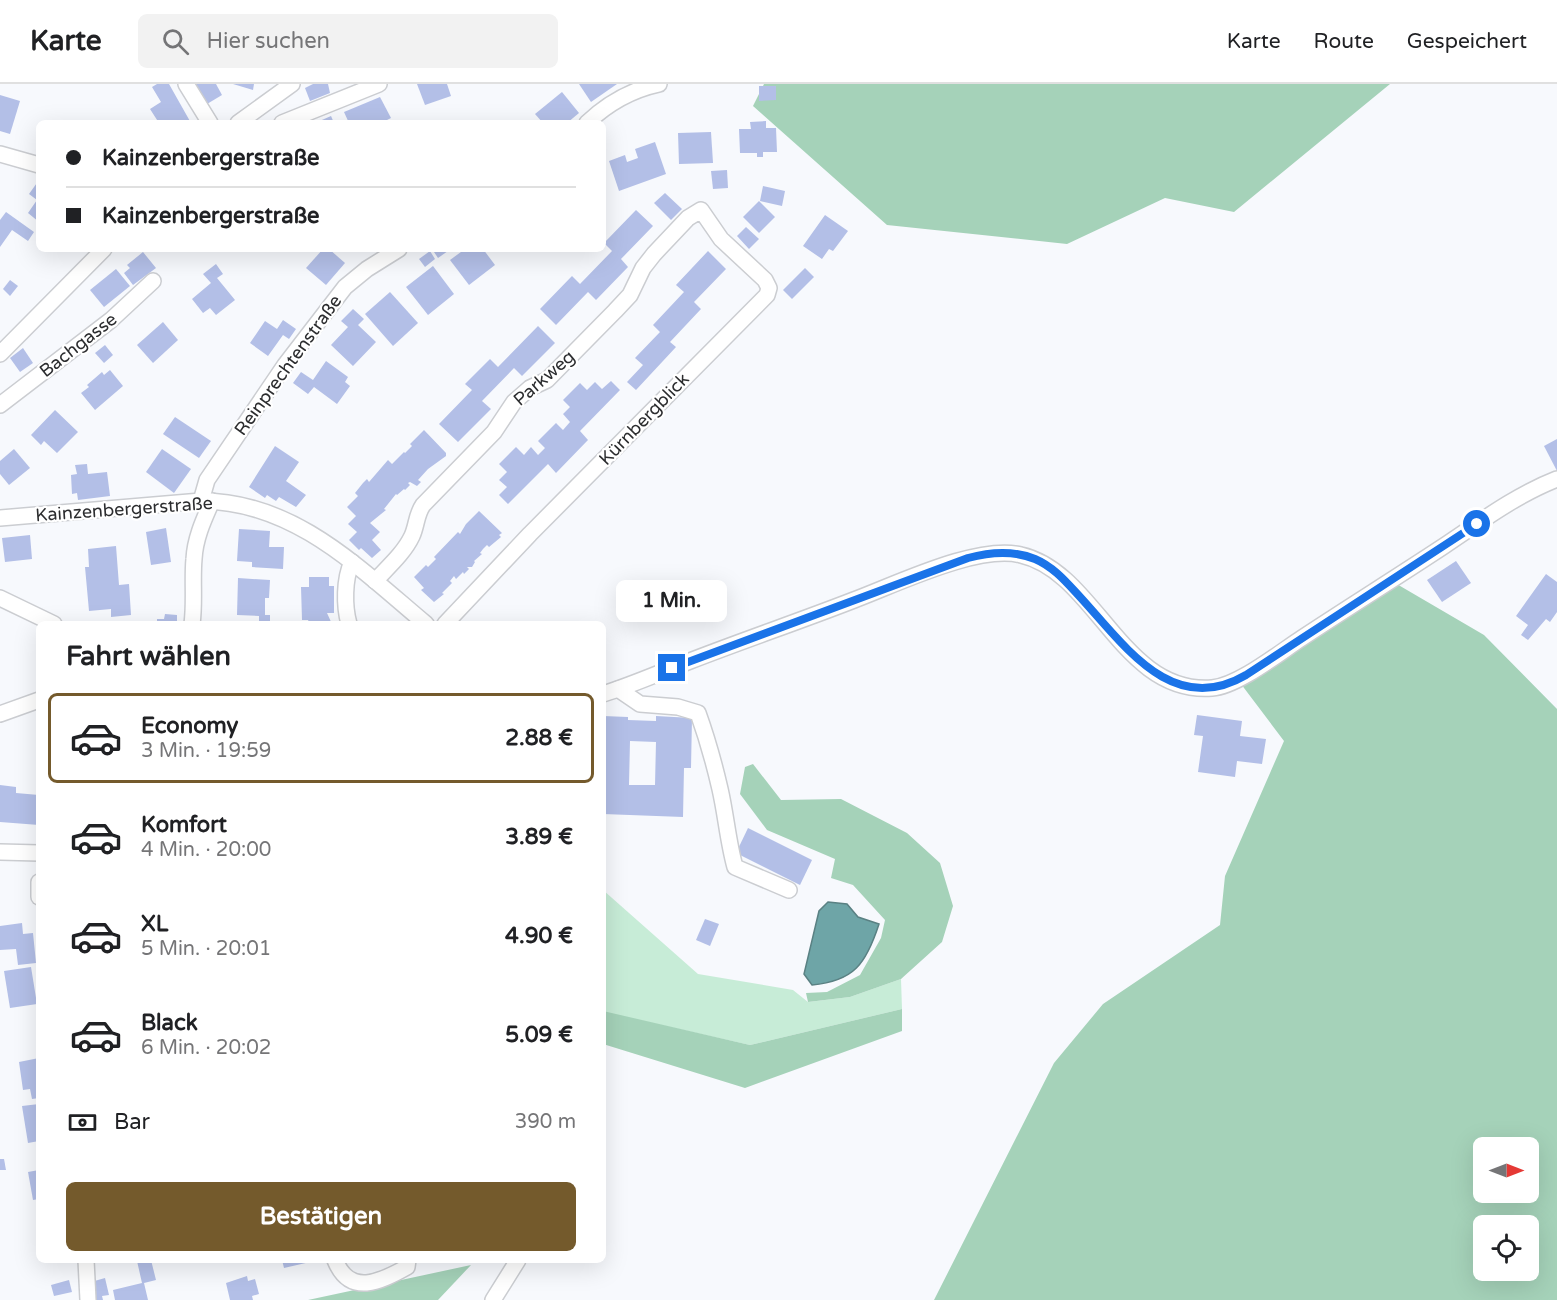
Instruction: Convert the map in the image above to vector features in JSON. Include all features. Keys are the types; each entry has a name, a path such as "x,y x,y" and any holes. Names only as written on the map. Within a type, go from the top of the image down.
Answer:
{"street":[{"path":"186,84 208,120"},
{"path":"242,120 292,84"},
{"path":"289,120 379,84"},
{"path":"591,120 612,103 646,87 659,84"},
{"path":"0,154 36,164"},
{"name":"Parkweg","path":"375,581 411,539 417,512 423,505 494,432 514,402 530,388 547,380 615,311 630,294 643,268 654,254 688,218 701,210"},
{"name":"Kürnbergblick","path":"448,621 530,534 767,295 769,288 765,280 721,239 701,210"},
{"path":"0,354 101,252"},
{"name":"Reinprechtenstraße","path":"192,621 195,603 194,558 206,501 207,480 285,365 345,287 367,269 394,252"},
{"name":"Bachgasse","path":"0,405 111,320 153,281"},
{"path":"606,693 923,574 987,553 1006,553 1035,559 1060,576 1131,653 1158,675 1171,682 1195,688 1222,687 1246,675 1497,511 1543,484 1557,479"},
{"name":"Kainzenbergerstraße","path":"0,518 206,501 245,506 280,516 333,546 422,621"},
{"path":"349,621 346,580 352,562"},
{"path":"0,598 48,621"},
{"path":"618,689 640,704 678,707 698,713 708,740 718,781 728,844 735,867 789,890"},
{"path":"0,714 36,701"},
{"path":"0,852 36,853"},
{"path":"86,1263 88,1300"},
{"path":"337,1263 348,1280 361,1284 390,1277 407,1267 408,1263"},
{"path":"493,1300 517,1263"}],"green space":[{"path":"764,84 1390,84 1234,212 1165,198 1067,244 887,225 753,106"},
{"path":"1395,583 1484,635 1557,709 1557,1300 934,1300 1054,1063 1103,1004 1220,925 1225,876 1284,741 1241,684"},
{"path":"753,764 781,800 841,799 907,833 940,863 953,906 942,942 901,979 850,997 808,1002 806,993 827,992 860,975 881,938 885,920 853,885 831,878 835,859 767,830 740,794 745,767"},
{"path":"606,893 698,974 793,990 808,1002 850,997 901,979 902,1009 750,1045 606,1013"},
{"path":"902,1009 902,1031 745,1088 606,1045 606,1012 750,1045"},
{"path":"471,1265 438,1300 308,1300"}],"water":[{"path":"828,902 847,904 858,917 879,924 869,950 856,968 838,979 812,985 804,974 819,911"}],"building":[{"path":"157,84 169,84 189,120 157,120 150,109 161,102 152,87"},
{"path":"196,84 216,84 222,95 207,104"},
{"path":"233,84 254,84 253,90"},
{"path":"313,84 328,84 330,93 310,101 305,88"},
{"path":"417,84 447,84 451,96 425,105"},
{"path":"579,84 617,84 591,102"},
{"path":"759,86 776,86 776,100 759,101"},
{"path":"562,92 579,113 571,120 540,120 535,114"},
{"path":"0,95 20,101 10,134 0,131"},
{"path":"380,97 391,118 387,120 348,120 344,112"},
{"path":"766,121 766,128 776,128 777,152 763,152 763,157 757,157 757,153 740,153 739,129 751,129 750,122"},
{"path":"711,132 713,163 679,164 678,133"},
{"path":"655,142 666,174 619,191 609,161 625,155 627,162 638,158 635,149"},
{"path":"727,170 728,188 713,189 711,171"},
{"path":"36,184 36,199 29,194"},
{"path":"763,186 785,191 782,206 760,201"},
{"path":"665,193 682,209 671,220 654,203"},
{"path":"36,201 36,220 28,213"},
{"path":"759,201 775,217 759,233 743,217"},
{"path":"636,210 653,226 621,259 628,267 596,300 588,292 556,325 540,309 572,276 580,284 612,251 606,245 606,241"},
{"path":"6,212 34,232 28,241 12,230 0,247 0,220"},
{"path":"825,215 848,231 833,251 829,249 822,259 803,246"},
{"path":"746,227 759,239 749,249 737,236"},
{"path":"708,251 726,269 694,302 701,309 670,342 676,347 636,390 627,382 643,365 635,358 660,332 653,325 684,292 676,285"},
{"path":"143,252 156,268 133,285 124,273 130,268 127,265"},
{"path":"320,252 332,252 345,263 326,285 306,268"},
{"path":"431,252 435,259 425,267 419,259"},
{"path":"434,252 447,252 438,258"},
{"path":"461,252 485,252 495,265 469,285 450,260"},
{"path":"216,264 223,274 217,278 235,300 216,315 210,308 203,313 192,299 211,283 203,274"},
{"path":"433,266 454,294 428,315 406,287"},
{"path":"805,268 814,277 792,299 783,290"},
{"path":"116,269 130,286 104,307 90,290"},
{"path":"10,280 18,286 10,296 3,289"},
{"path":"390,292 418,323 393,346 365,314"},
{"path":"353,309 364,319 358,325 376,342 353,366 331,345 348,327 341,321"},
{"path":"283,320 296,329 289,339 283,335 268,356 250,343 265,321 277,329"},
{"path":"163,322 178,340 153,363 137,345"},
{"path":"538,326 555,343 522,376 514,368 482,401 491,409 458,442 439,424 472,390 465,384 490,359 498,367"},
{"path":"105,345 113,355 104,363 95,353"},
{"path":"23,348 33,363 20,372 10,358"},
{"path":"326,361 348,377 345,382 350,386 337,404 314,387 308,394 293,383 301,372 313,380"},
{"path":"110,370 123,386 95,410 81,393 102,372 104,375"},
{"path":"611,381 620,390 580,431 588,440 556,473 548,464 508,504 499,495 507,487 499,480 507,472 499,464 516,447 524,455 531,447 538,455 545,448 538,441 556,423 563,430 570,422 563,414 570,407 563,400 580,383 587,390 595,382 602,389"},
{"path":"55,410 78,432 57,453 44,441 41,445 31,435"},
{"path":"175,417 211,441 199,458 163,434"},
{"path":"424,430 446,453 446,456 428,469 418,480 421,482 417,486 408,483 410,485 396,494 384,509 386,510 370,523 380,532 372,540 381,550 372,558 349,540 357,532 348,524 356,516 347,507 358,496 355,493 367,479 369,482 388,460 392,464 405,453 412,446 410,444"},
{"path":"1557,439 1557,471 1544,446"},
{"path":"275,446 299,462 286,481 306,495 296,507 279,497 276,501 267,495 265,498 249,487"},
{"path":"14,449 30,468 9,485 0,474 0,461"},
{"path":"162,449 191,469 174,493 146,472"},
{"path":"87,464 88,474 107,472 110,496 78,500 77,493 72,494 71,475 77,474 75,465"},
{"path":"479,511 502,533 499,535 501,537 483,549 480,553 482,554 474,561 472,567 467,567 469,569 464,574 463,572 456,579 454,576 450,581 452,583 442,593 444,594 434,602 421,590 424,588 414,577 436,559 434,557 458,532 460,534"},
{"path":"166,528 171,562 151,565 146,532"},
{"path":"239,529 270,531 269,547 284,547 283,569 252,567 252,562 237,561"},
{"path":"30,535 32,559 5,562 2,538"},
{"path":"116,546 119,585 129,584 131,615 111,617 111,609 89,611 85,567 89,567 88,549"},
{"path":"1456,561 1471,583 1442,602 1427,580"},
{"path":"1546,574 1557,582 1557,612 1550,622 1546,619 1528,640 1521,635 1528,625 1516,616"},
{"path":"309,577 329,577 329,586 334,586 334,613 327,613 331,621 302,620 301,587 309,587"},
{"path":"238,578 270,580 269,598 265,598 265,615 270,615 270,621 259,621 259,616 237,615"},
{"path":"165,614 177,615 177,621 157,621 157,619 164,619"},
{"path":"1197,715 1242,721 1240,736 1266,739 1262,764 1237,761 1235,777 1198,772 1203,736 1194,735"},
{"path":"606,716 656,721 656,716 692,718 691,768 684,768 683,817 606,814","holes":["630,741 656,742 655,785 629,785"]},
{"path":"0,785 16,787 16,793 36,795 36,825 0,822"},
{"path":"748,828 812,860 800,885 736,853"},
{"path":"705,919 719,924 710,946 696,940"},
{"path":"22,923 23,934 33,933 36,963 18,965 16,949 0,950 0,926"},
{"path":"31,967 36,1004 10,1008 4,971"},
{"path":"36,1059 36,1098 32,1099 30,1089 23,1090 19,1062"},
{"path":"36,1104 36,1142 28,1143 22,1106"},
{"path":"0,1159 4,1159 6,1170 0,1170"},
{"path":"36,1171 36,1200 33,1200 28,1172"},
{"path":"137,1263 152,1263 156,1280 144,1283 148,1300 115,1300 113,1290 142,1283"},
{"path":"283,1263 306,1263 284,1268"},
{"path":"247,1276 248,1281 255,1279 259,1294 252,1296 253,1300 230,1300 226,1283"},
{"path":"105,1278 109,1295 102,1296 103,1300 95,1300 91,1282"},
{"path":"69,1280 72,1292 54,1296 51,1285"}],"route":[{"path":"672,668 968,558 987,553 1006,553 1020,554 1048,566 1131,653 1158,675 1171,682 1195,688 1222,687 1246,675 1477,524"}]}
